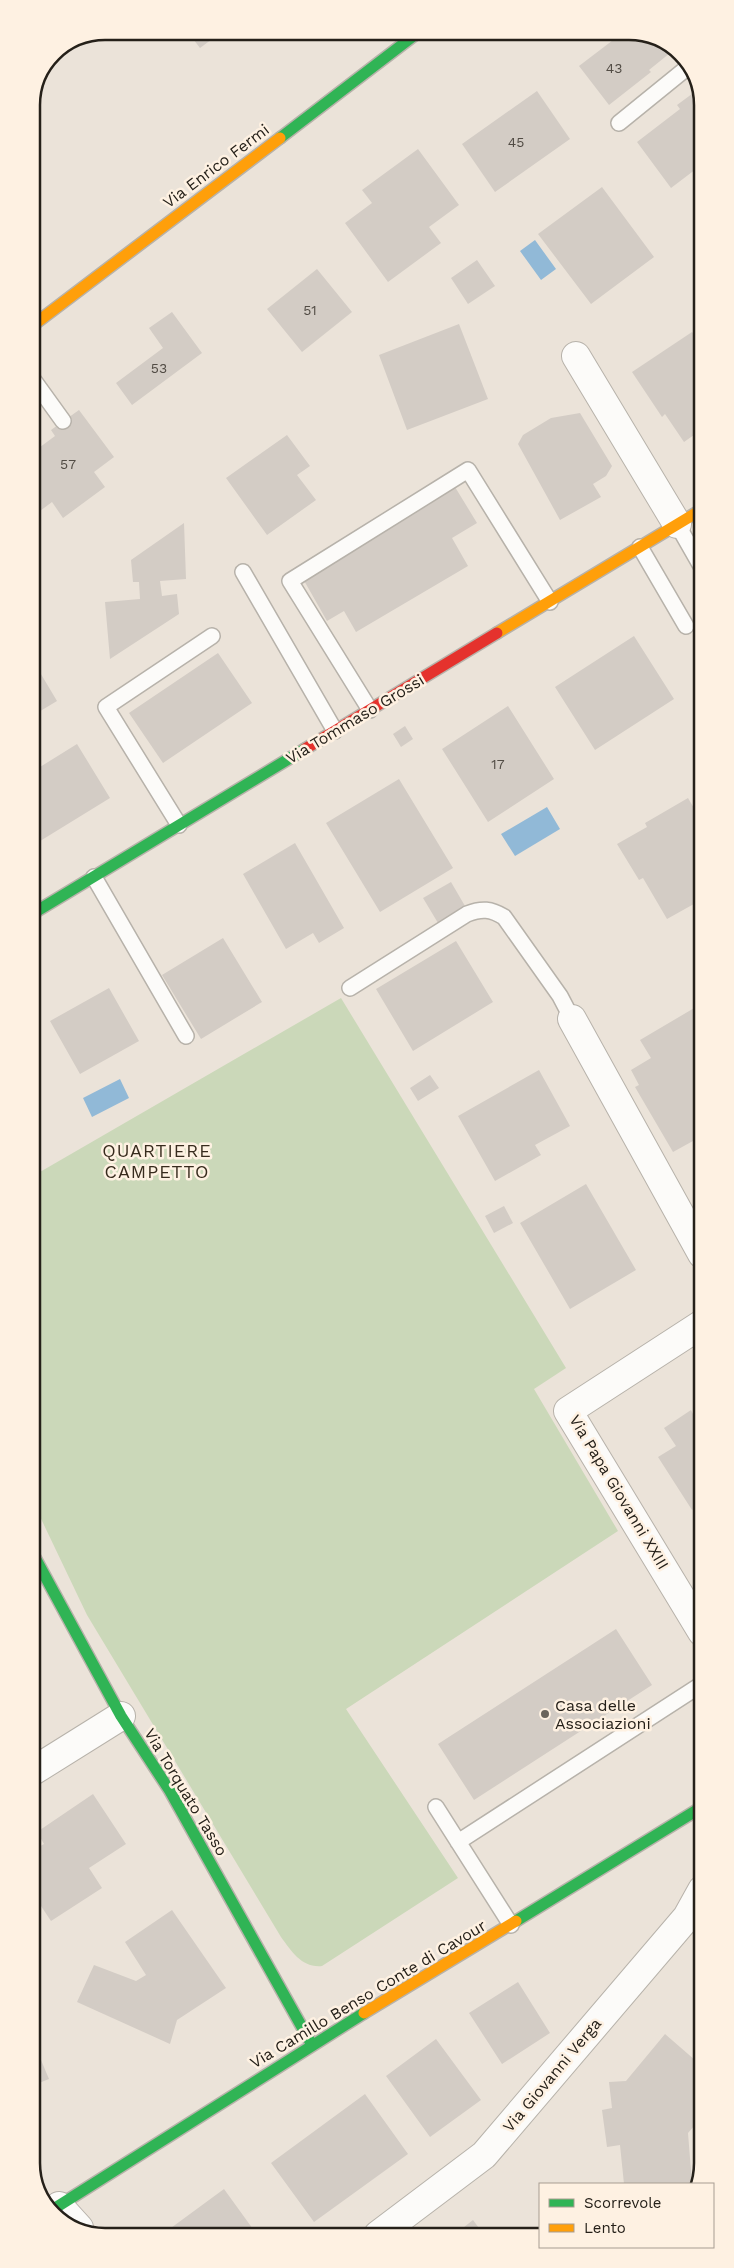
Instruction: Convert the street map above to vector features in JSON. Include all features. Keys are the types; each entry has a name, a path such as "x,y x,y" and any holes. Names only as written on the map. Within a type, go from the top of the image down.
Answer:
{"street":[{"name":"Via Enrico Fermi","path":"40,320 408,40"},
{"path":"576,356 677,524"},
{"name":"Via Tommaso Grossi","path":"40,909 694,514"},
{"path":"572,1019 694,1240"},
{"name":"Via Papa Giovanni XXIII","path":"694,1329 568,1411 694,1619"},
{"name":"Via Torquato Tasso","path":"40,1567 121,1716 170,1791 312,2045"},
{"path":"40,1767 121,1716"},
{"name":"Via Camillo Benso Conte di Cavour","path":"57,2207 312,2045 512,1925 694,1812"},
{"name":"Via Giovanni Verga","path":"387,2228 484,2155 687,1917 694,1904"}],"lane":[{"path":"619,122 684,70"},
{"path":"40,389 63,421"},
{"path":"370,710 290,581 468,470 550,602"},
{"path":"677,524 694,554"},
{"path":"640,547 686,626"},
{"path":"243,572 335,731"},
{"path":"179,825 106,707 212,636"},
{"path":"94,877 186,1036"},
{"path":"350,988 467,914 478,910 492,910 504,917 560,996 572,1019"},
{"path":"458,1842 694,1689"},
{"path":"436,1808 512,1925"}],"green space":[{"path":"341,998 566,1368 534,1389 618,1531 346,1709 458,1878 322,1966 303,1962 281,1937 87,1615 40,1517 40,1172"}],"water":[{"path":"535,240 556,269 541,280 520,251"},
{"path":"547,807 560,829 515,856 501,834"},
{"path":"120,1079 129,1098 92,1117 83,1098"}],"building":[{"path":"194,40 211,40 200,48"},
{"path":"613,40 641,41 654,45 669,54 649,70 651,72 609,105 579,66"},
{"path":"537,91 570,139 495,192 462,144"},
{"path":"693,93 694,171 671,188 637,142 680,109 677,105"},
{"path":"418,149 459,205 429,227 441,243 388,282 345,223 372,203 362,190"},
{"path":"602,187 654,257 591,304 538,234"},
{"path":"477,260 495,286 468,304 451,278"},
{"path":"317,269 352,312 302,352 267,309"},
{"path":"172,312 202,353 132,405 116,383 163,348 149,328"},
{"path":"459,324 488,399 407,430 379,355"},
{"path":"692,332 694,334 694,435 684,442 665,414 662,417 632,372"},
{"path":"79,410 114,457 94,472 105,487 63,518 52,502 40,511 40,447 55,436 51,430"},
{"path":"580,413 612,466 606,476 593,484 601,497 560,520 518,444 523,435 551,418"},
{"path":"287,435 310,466 297,475 316,500 267,535 226,478"},
{"path":"455,487 477,523 452,538 468,566 356,632 344,611 327,621 302,577"},
{"path":"184,523 186,579 160,581 162,596 177,594 179,614 110,659 105,602 140,599 139,582 133,582 131,560"},
{"path":"634,636 674,699 595,750 555,687"},
{"path":"218,653 252,703 163,763 129,713"},
{"path":"40,672 57,701 40,711"},
{"path":"508,706 554,779 488,822 442,749"},
{"path":"405,726 413,739 401,747 393,734"},
{"path":"77,744 110,798 40,841 40,767"},
{"path":"399,779 453,868 380,912 326,823"},
{"path":"688,798 694,808 694,904 667,919 643,878 639,880 617,844 647,827 645,823"},
{"path":"295,843 344,928 319,943 313,933 286,949 243,874"},
{"path":"451,882 465,906 438,923 423,898"},
{"path":"223,938 262,1002 201,1039 162,975"},
{"path":"456,941 493,1002 413,1051 376,989"},
{"path":"109,988 139,1041 80,1074 50,1021"},
{"path":"694,1008 694,1140 673,1152 635,1087 639,1085 631,1070 651,1058 640,1040"},
{"path":"539,1070 570,1126 535,1145 541,1155 495,1181 458,1116"},
{"path":"430,1075 439,1088 418,1101 410,1088"},
{"path":"586,1184 636,1270 570,1309 520,1223"},
{"path":"504,1206 513,1223 494,1233 485,1216"},
{"path":"691,1410 694,1416 694,1509 692,1510 658,1457 676,1446 664,1428"},
{"name":"Casa delle Associazioni","path":"616,1629 652,1685 474,1800 438,1744"},
{"path":"93,1794 126,1844 89,1868 102,1888 51,1921 40,1904 40,1846 44,1844 40,1837 40,1830"},
{"path":"172,1910 226,1988 177,2020 170,2044 77,2002 94,1965 136,1981 146,1975 125,1942"},
{"path":"518,1982 550,2033 502,2064 469,2013"},
{"path":"665,2034 694,2059 694,2126 688,2133 691,2183 624,2183 620,2145 607,2147 602,2110 612,2108 609,2082 626,2081"},
{"path":"436,2039 481,2100 430,2137 386,2076"},
{"path":"40,2058 49,2079 40,2083"},
{"path":"365,2094 408,2154 314,2222 271,2163"},
{"path":"224,2189 252,2228 171,2228"},
{"path":"473,2220 479,2228 463,2228"}],"traffic: fast":[{"path":"280,138 408,40"},
{"path":"40,909 305,749"},
{"path":"40,1567 121,1716 170,1791 312,2045"},
{"path":"516,1921 694,1812"},
{"path":"57,2207 364,2013"}],"traffic: slow":[{"path":"40,320 280,138"},
{"path":"497,633 694,514"},
{"path":"364,2013 516,1921"}],"traffic: jam":[{"path":"305,749 497,633"}],"place":[{"name":"Casa delle Associazioni","path":"545,1714"}],"district":[{"name":"QUARTIERE CAMPETTO","path":"157,1160"}]}
